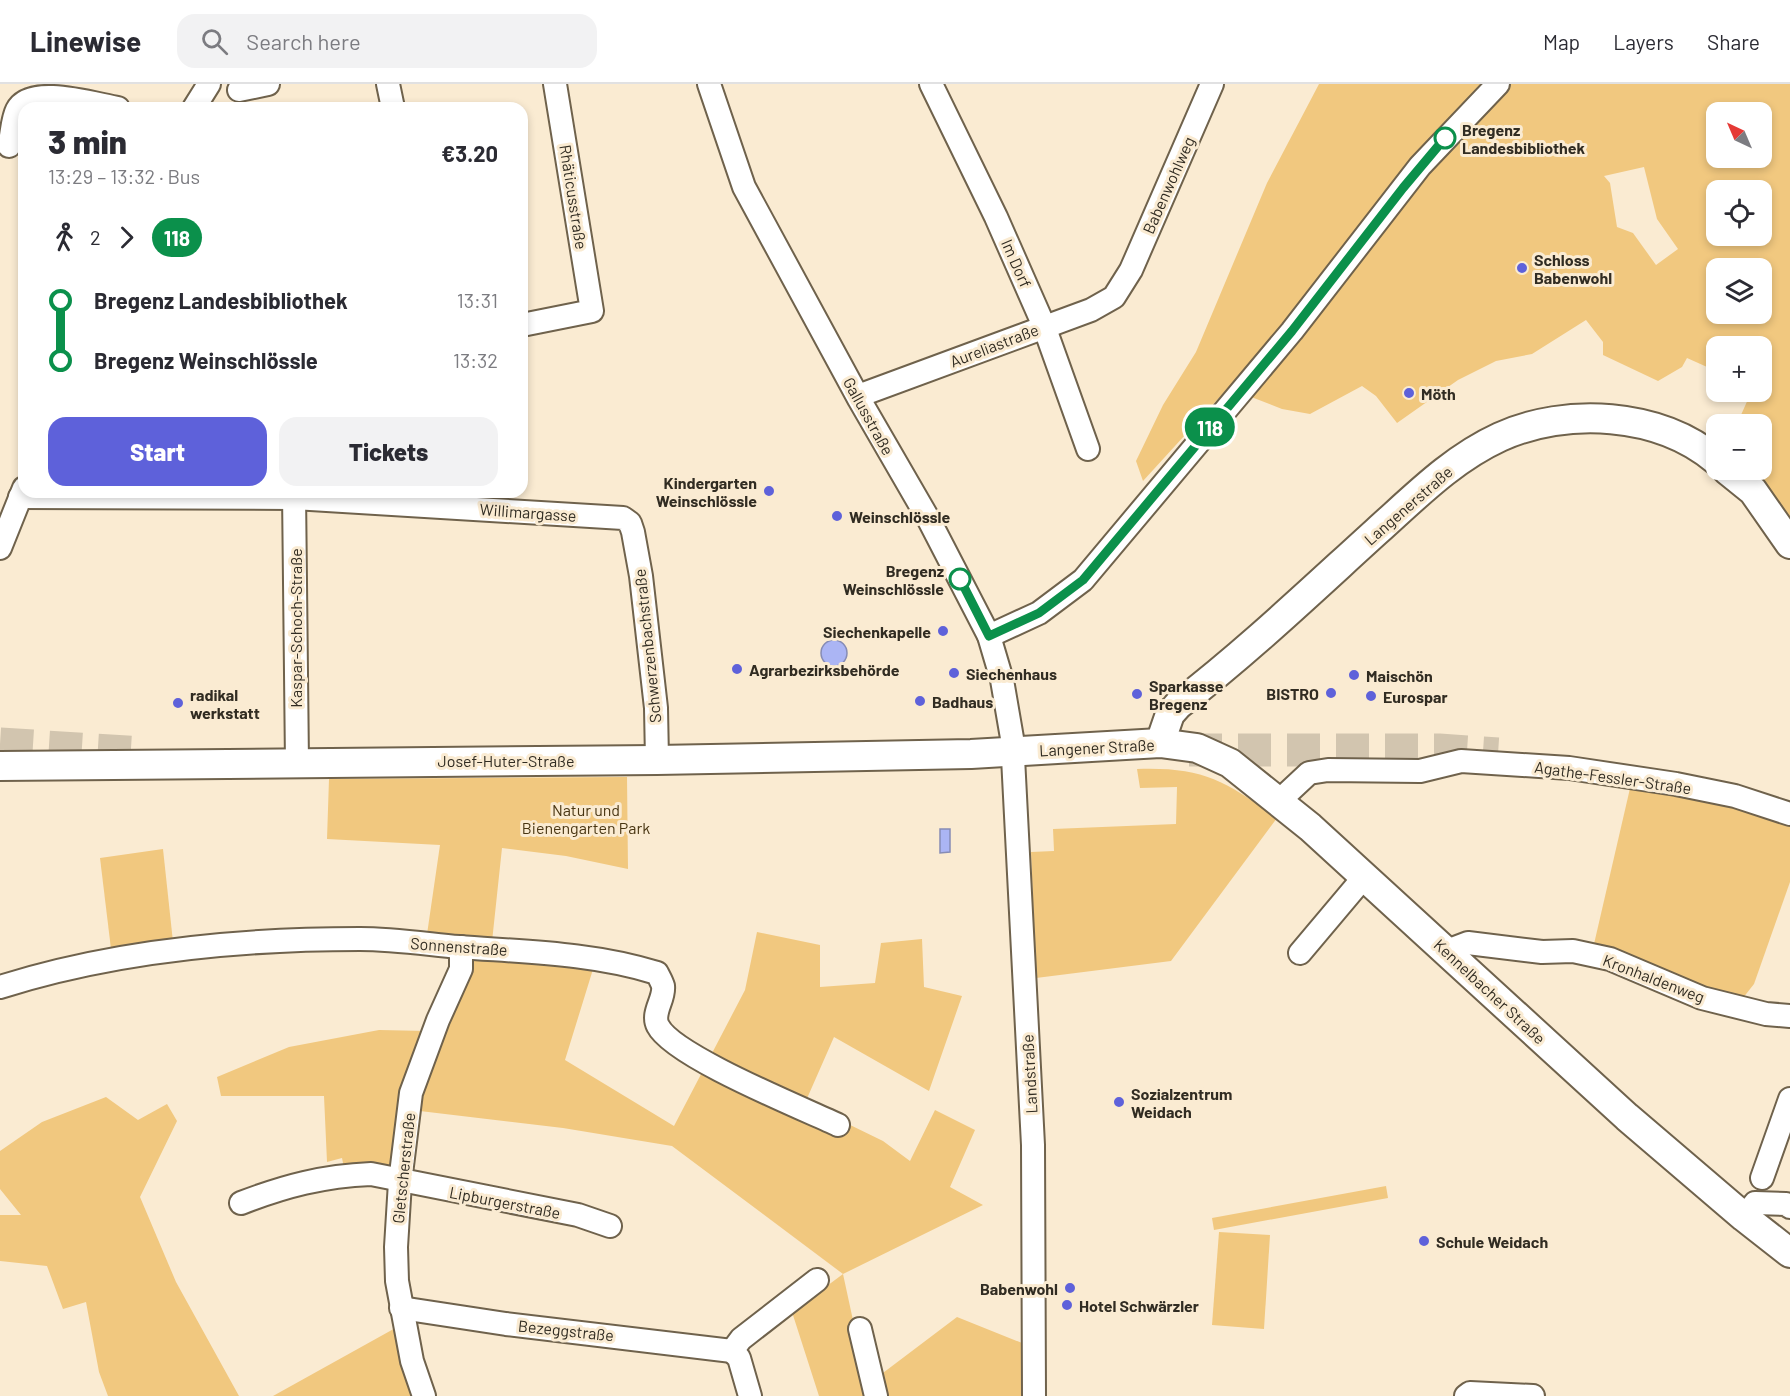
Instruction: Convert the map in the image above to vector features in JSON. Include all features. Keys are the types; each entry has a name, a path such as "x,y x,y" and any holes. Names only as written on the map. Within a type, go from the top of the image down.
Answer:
{"main road":[{"name":"Langenerstraße","path":"1171,744 1170,714 1187,698 1244,651 1445,470 1499,437 1527,426 1571,418 1610,419 1661,430 1706,452"},
{"path":"1739,480 1753,491 1790,544"},
{"name":"Langener Straße","path":"1012,752 1171,744"},
{"name":"Kennelbacher Straße","path":"1171,744 1197,748 1230,763 1279,801 1447,951 1627,1117 1744,1218 1790,1253"},
{"name":"Josef-Huter-Straße","path":"0,766 657,760 1012,752"}],"street":[{"path":"198,102 209,84"},
{"path":"240,94 268,84"},
{"path":"388,84 392,102"},
{"name":"Rhäticusstraße","path":"528,324 592,311 555,84"},
{"name":"Gallusstraße","path":"709,84 744,187 858,396 929,520 989,636 1010,715 1012,752"},
{"name":"Im Dorf","path":"931,84 996,217 1044,326 1088,449"},
{"name":"Babenwohlweg","path":"1123,285 1212,84"},
{"path":"989,636 1039,613 1083,580 1292,331 1420,166 1498,84"},
{"path":"23,102 44,95 84,102"},
{"path":"9,146 15,113 18,109"},
{"name":"Aureliastraße","path":"858,396 1091,310 1114,297 1123,285"},
{"path":"0,548 20,498"},
{"name":"Kaspar-Schoch-Straße","path":"294,498 297,763"},
{"name":"Willimargasse","path":"337,498 623,518 630,523 633,532"},
{"name":"Schwerzenbachstraße","path":"633,532 656,708 657,760"},
{"name":"Landstraße","path":"1012,752 1020,855 1033,1145 1034,1396"},
{"name":"Agathe-Fessler-Straße","path":"1279,801 1309,773 1328,770 1420,771 1461,761 1569,768 1735,796 1790,814"},
{"path":"1300,953 1364,877"},
{"name":"Sonnenstraße","path":"0,987 83,964 221,945 361,939 570,956 628,964 657,973 663,987 656,1016 657,1025 665,1036 696,1057 838,1125"},
{"name":"Kronhaldenweg","path":"1447,951 1468,943 1542,952 1573,951 1610,959 1702,998 1766,1014 1790,1016"},
{"name":"Gletscherstraße","path":"424,1396 412,1361 401,1308 396,1247 400,1182 411,1093 438,1020 461,969 461,947"},
{"path":"1762,1178 1790,1099"},
{"name":"Lipburgerstraße","path":"241,1203 280,1187 339,1176 371,1174 400,1182 578,1215 610,1226"},
{"path":"1744,1218 1755,1203 1786,1204 1790,1207"},
{"path":"750,1396 739,1358 732,1351 741,1339 817,1280"},
{"name":"Bezeggstraße","path":"401,1308 506,1324 732,1351"},
{"path":"860,1329 876,1396"},
{"path":"1468,1394 1533,1396"}],"green space":[{"path":"1319,84 1790,84 1790,520 1760,480 1772,480 1772,414 1741,414 1747,402 1772,402 1772,336 1706,336 1706,367 1687,358 1682,367 1658,381 1603,355 1603,342 1586,320 1532,354 1496,361 1458,380 1397,423 1376,396 1362,386 1310,414 1282,409 1228,388 1143,481 1136,461 1163,405 1196,352 1267,183","holes":["1644,167 1657,219 1678,249 1656,265 1633,233 1617,227 1610,183 1604,176"]},
{"path":"1137,769 1179,770 1212,779 1242,794 1277,818 1171,961 1036,978 1031,852 1054,851 1053,829 1176,824 1177,787 1140,788"},
{"name":"Natur und Bienengarten Park","path":"627,777 628,869 566,856 502,848 491,951 594,966 565,1060 674,1126 745,990 757,932 820,945 820,987 875,983 881,943 922,939 924,987 962,996 929,1091 834,1037 805,1103 883,1141 910,1161 935,1110 975,1130 950,1187 983,1205 843,1274 672,1146 563,1128 403,1109 391,1167 344,1168 342,1158 327,1162 324,1096 221,1096 217,1077 289,1047 379,1030 427,1031 453,970 450,954 425,948 440,845 327,839 329,779"},
{"path":"1631,784 1717,801 1790,823 1790,882 1754,984 1739,1003 1594,944"},
{"path":"163,849 173,942 111,949 100,858"},
{"path":"106,1097 138,1120 167,1104 177,1121 140,1197 176,1282 239,1396 108,1396 99,1372 86,1302 63,1309 47,1266 0,1261 0,1215 21,1215 0,1189 0,1151 42,1122"},
{"path":"1386,1186 1388,1198 1214,1230 1212,1218"},
{"path":"1219,1232 1270,1235 1264,1329 1212,1325"},
{"path":"843,1274 867,1385 957,1317 1022,1343 1022,1396 819,1396 792,1312"},
{"path":"399,1326 415,1396 273,1396"}],"water":[{"path":"834,640 843,644 847,653 843,662 834,666 825,662 821,653 825,644"},
{"path":"940,829 950,829 950,852 940,853"}],"tunnel":[{"path":"0,744 142,753"},
{"path":"1189,750 1439,750 1498,754"}],"bus line":[{"name":"118","path":"960,579 989,636 1039,613 1083,580 1149,498 1292,331 1420,166 1445,138"}],"place":[{"name":"Bregenz Landesbibliothek","path":"1445,138"},
{"name":"Schloss Babenwohl","path":"1522,268"},
{"name":"Möth","path":"1409,393"},
{"name":"Kindergarten Weinschlössle","path":"769,491"},
{"name":"Weinschlössle","path":"837,516"},
{"name":"Bregenz Weinschlössle","path":"960,579"},
{"name":"Siechenkapelle","path":"943,631"},
{"name":"Agrarbezirksbehörde","path":"737,669"},
{"name":"Siechenhaus","path":"954,673"},
{"name":"Maischön","path":"1354,675"},
{"name":"BISTRO","path":"1331,693"},
{"name":"Sparkasse Bregenz","path":"1137,694"},
{"name":"Eurospar","path":"1371,696"},
{"name":"Badhaus","path":"920,701"},
{"name":"radikal werkstatt","path":"178,703"},
{"name":"Sozialzentrum Weidach","path":"1119,1102"},
{"name":"Schule Weidach","path":"1424,1241"},
{"name":"Babenwohl","path":"1070,1288"},
{"name":"Hotel Schwärzler","path":"1067,1305"}]}
